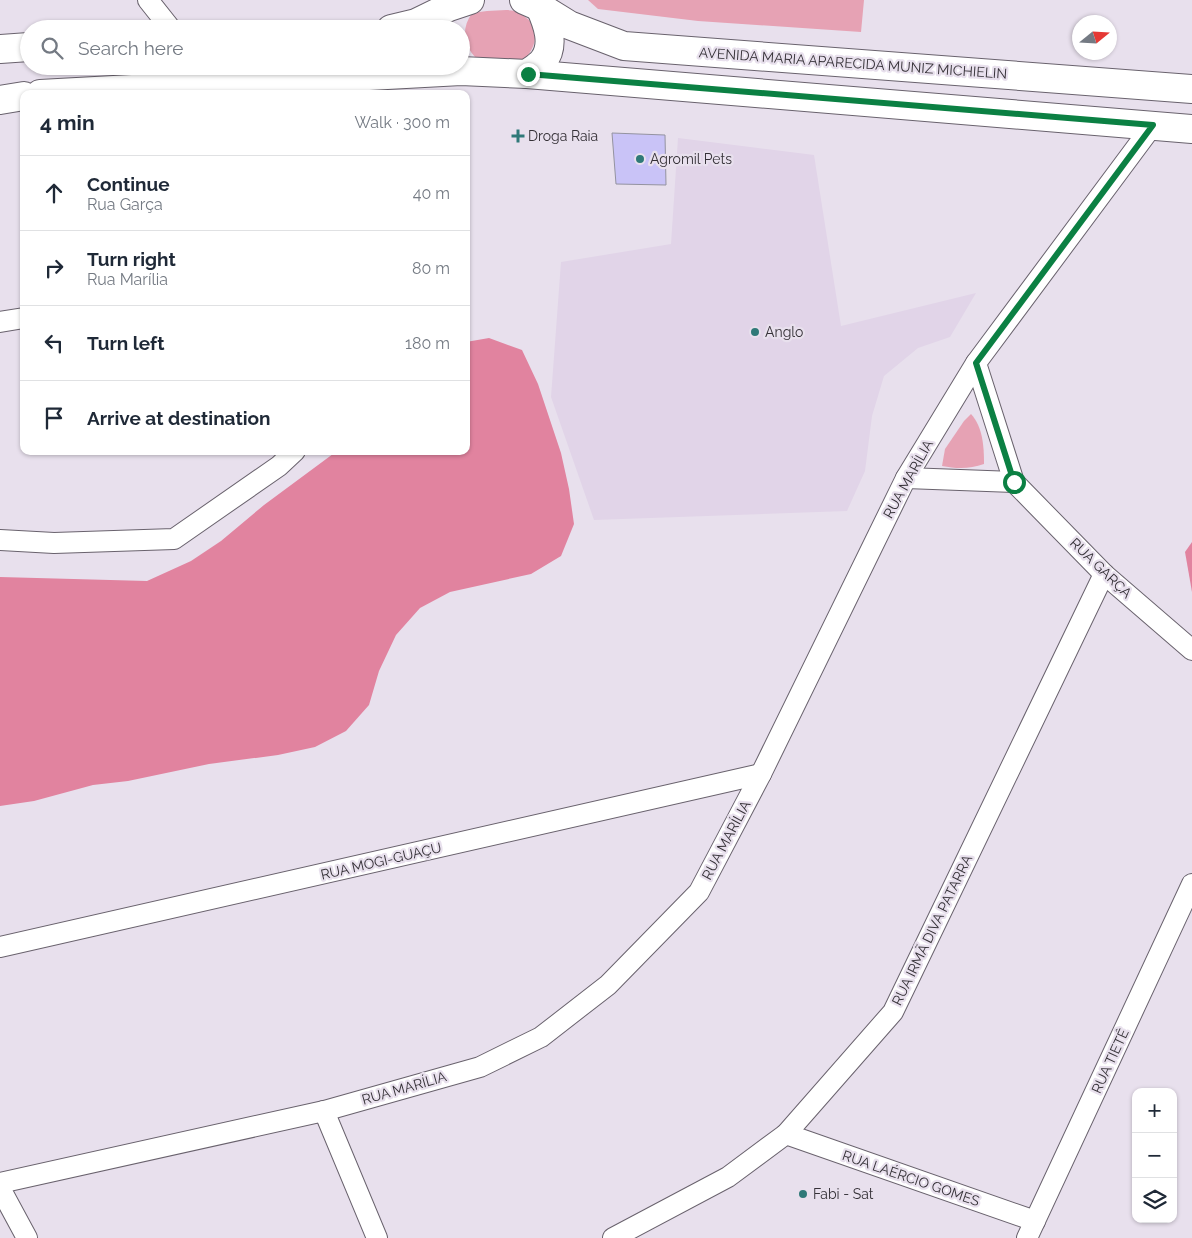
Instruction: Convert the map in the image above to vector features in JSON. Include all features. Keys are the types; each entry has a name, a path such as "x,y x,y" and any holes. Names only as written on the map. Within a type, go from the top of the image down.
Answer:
{"street":[{"path":"148,0 164,20"},
{"path":"528,74 544,60 549,44 549,27 533,2"},
{"name":"AVENIDA MARIA APARECIDA MUNIZ MICHIELIN","path":"533,2 569,25 624,46 1192,89"},
{"path":"424,20 453,9"},
{"path":"0,49 20,48"},
{"path":"470,70 1192,129"},
{"path":"107,90 359,75"},
{"path":"0,100 20,97"},
{"name":"RUA MARÍLIA","path":"0,1183 324,1111 480,1067 541,1037 601,991 699,892 762,774 906,478 976,363 1153,125"},
{"path":"0,322 20,319"},
{"name":"RUA GARÇA","path":"976,363 1014,482 1104,574 1192,650"},
{"path":"0,540 54,544 174,539 279,466 291,455"},
{"path":"906,478 1014,482"},
{"name":"RUA IRMÃ DIVA PATARRA","path":"613,1238 728,1177 786,1134 893,1012 1104,574"},
{"name":"RUA MOGI-GUAÇU","path":"0,948 762,774"},
{"name":"RUA TIETÊ","path":"1031,1230 1192,884"},
{"path":"324,1111 377,1238"},
{"name":"RUA LAÉRCIO GOMES","path":"786,1134 1031,1230"},
{"path":"0,1188 27,1238"},
{"path":"1014,1238 1031,1230"}],"shaded area":[{"path":"588,0 864,0 861,32 698,21 598,9"},
{"path":"505,10 521,13 529,20 534,30 535,40 531,51 524,60 477,59 470,50 470,20 468,20 472,13"},
{"name":"Anglo","path":"678,138 814,155 841,326 976,293 950,337 918,348 884,376 872,416 865,471 847,511 594,520 551,397 561,262 671,244"},
{"path":"489,338 522,350 538,384 561,453 574,524 561,556 531,574 450,592 420,608 396,635 379,671 369,705 346,731 315,747 278,755 209,764 128,781 93,785 34,801 0,806 0,577 147,581 191,561 221,541 264,505 332,455 470,455 470,341"},
{"path":"971,414 980,431 984,464 963,468 942,466 945,449"},
{"path":"1192,542 1192,592 1185,552"}],"building":[{"name":"Agromil Pets","path":"612,133 665,135 666,185 616,184"}],"place":[{"name":"Droga Raia","path":"518,136"},
{"name":"Agromil Pets","path":"640,159"},
{"name":"Anglo","path":"755,332"},
{"name":"Fabi - Sat","path":"803,1194"}],"route":[{"path":"528,74 1153,125 976,363 1014,482"}]}
